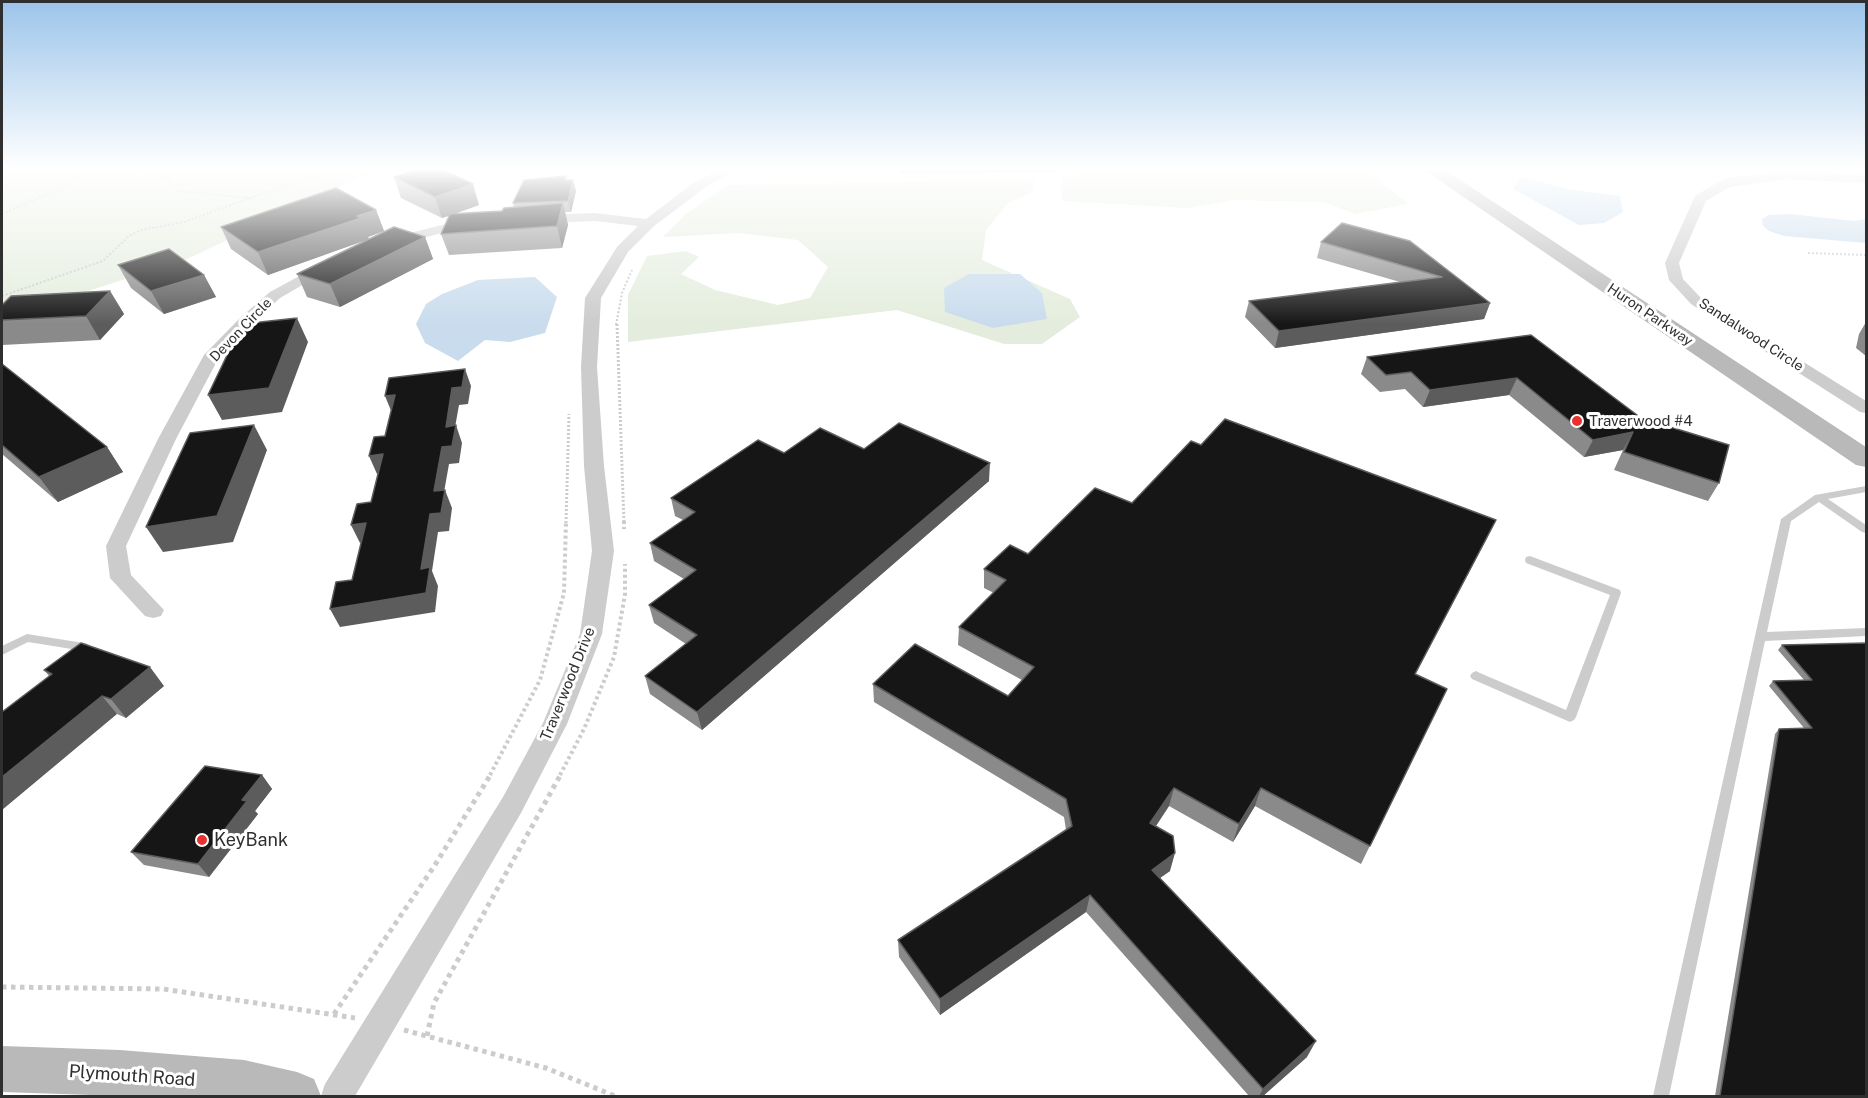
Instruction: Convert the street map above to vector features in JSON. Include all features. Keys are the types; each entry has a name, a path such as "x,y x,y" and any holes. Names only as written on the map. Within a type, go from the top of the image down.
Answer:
{"street":[{"path":"628,221 649,224"},
{"name":"Traverwood Drive","path":"337,1096 512,805 555,724 591,634 603,551 594,465 589,367 594,298 622,250 653,221"},
{"name":"Huron Parkway","path":"1510,221 1866,459"},
{"name":"Sandalwood Circle","path":"1690,221 1672,262 1677,280 1705,307 1866,408"},
{"path":"380,246 446,228 489,223"},
{"name":"Devon Circle","path":"153,610 121,578 116,546 210,359 246,321 275,295 321,268 341,261"},
{"name":"Plymouth Road","path":"2,1069 154,1076 244,1084 297,1096"}],"lane":[{"path":"1661,1096 1786,519 1820,497 1866,489"},
{"path":"1820,497 1866,530"},
{"path":"1476,676 1570,717 1617,594 1530,560"},
{"path":"1760,637 1866,632"},
{"path":"2,651 27,638 84,647"}],"path":[{"path":"2,296 103,261 129,236 141,230 186,221"},
{"path":"1808,253 1866,255"},
{"path":"623,469 616,328 622,293 634,265"},
{"path":"2,987 163,989 334,1014 435,865 494,769 540,680 564,593 569,406"},
{"path":"427,1036 546,1068 615,1096"}],"green space":[{"path":"2,221 267,221 187,259 2,319"},
{"path":"679,221 993,221 986,230 982,260 1070,299 1080,317 1042,344 1004,344 897,310 628,342 628,295 647,256 686,251 699,257 681,274 715,290 778,305 810,298 828,267 798,240 739,233 663,237"}],"water":[{"path":"1572,221 1607,221 1604,223 1579,225"},
{"path":"1762,221 1866,221 1866,243 1784,236 1769,231 1763,226"},
{"path":"969,274 1020,274 1042,293 1047,319 993,328 945,312 944,288"},
{"path":"535,277 557,297 545,333 510,342 485,340 458,361 425,343 416,324 426,304 442,294 478,280"}],"building":[{"path":"238,221 351,221 258,252 221,227"},
{"path":"447,221 558,221 557,226 441,234"},
{"path":"1342,223 1410,241 1490,303 1279,331 1249,301 1442,277 1321,242"},
{"path":"394,227 425,237 330,284 297,274"},
{"path":"169,249 204,275 151,291 118,265"},
{"path":"110,291 86,316 2,320 2,305 11,296"},
{"path":"297,318 269,388 208,395 242,324"},
{"path":"1531,335 1641,418 1729,445 1719,483 1624,452 1633,432 1593,440 1517,378 1430,390 1411,372 1386,375 1367,357"},
{"path":"2,364 107,447 39,477 2,445"},
{"path":"465,369 462,387 452,388 446,427 456,425 452,446 442,447 434,491 445,490 441,513 430,514 421,569 430,567 426,593 330,609 336,582 352,580 366,523 351,525 357,504 371,502 383,454 369,456 374,437 385,436 395,395 385,396 389,378"},
{"path":"1225,419 1496,520 1415,674 1447,689 1370,846 1261,788 1239,824 1174,788 1150,823 1173,836 1175,853 1152,870 1316,1041 1263,1089 1090,895 940,999 898,940 1072,826 1066,799 873,684 915,644 1008,696 1034,667 959,627 1006,580 984,569 1010,545 1028,554 1095,488 1132,503 1191,441 1201,445"},
{"path":"899,423 990,463 697,712 645,676 697,635 649,605 696,570 650,543 695,512 671,498 758,440 784,453 820,428 864,449"},
{"path":"254,425 217,516 146,527 190,433"},
{"path":"81,643 150,667 111,699 102,696 2,777 2,712 52,674 44,670"},
{"path":"1866,643 1866,1096 1720,1096 1779,729 1812,728 1773,681 1812,680 1782,645"},
{"name":"KeyBank","path":"205,766 262,775 242,800 247,801 198,864 131,852"}],"place":[{"name":"Traverwood #4","path":"1577,421"},
{"name":"KeyBank","path":"202,840"}]}
